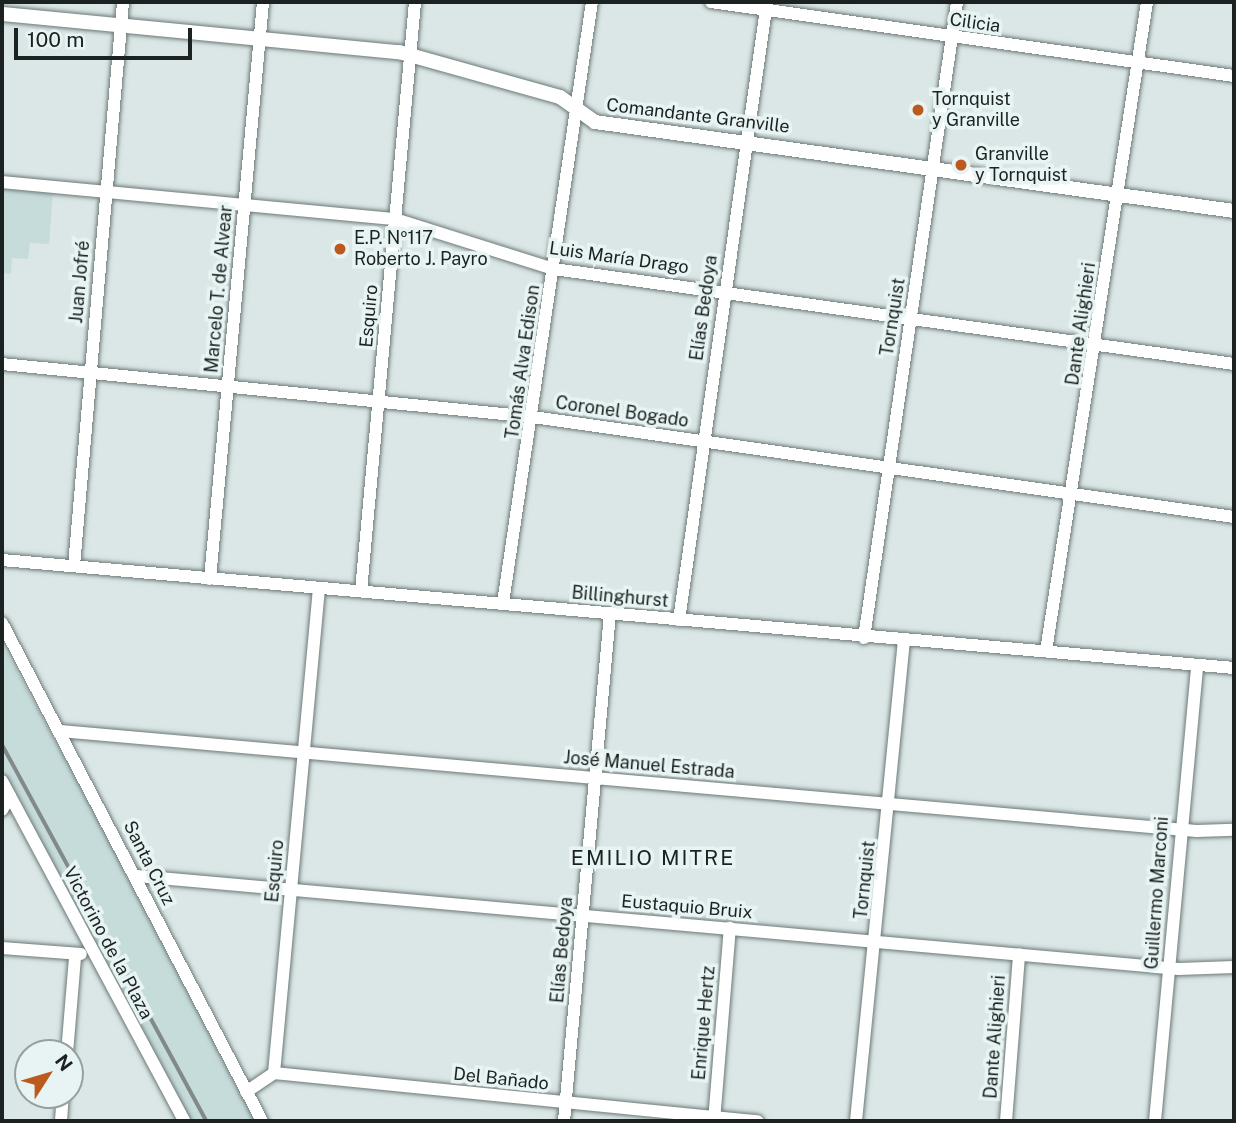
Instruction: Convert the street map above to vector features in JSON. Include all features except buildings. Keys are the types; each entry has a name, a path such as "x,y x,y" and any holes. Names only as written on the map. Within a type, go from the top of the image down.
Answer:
{"street":[{"name":"Juan Jofré","path":"74,566 122,2"},
{"name":"Marcelo T. de Alvear","path":"210,579 263,2"},
{"name":"Esquiro","path":"361,592 415,2"},
{"name":"Tomás Alva Edison","path":"503,603 533,417 592,2"},
{"name":"Cilicia","path":"711,2 766,5 951,38 1234,76"},
{"name":"Tornquist","path":"864,638 957,2"},
{"name":"Dante Alighieri","path":"1046,651 1074,493 1147,2"},
{"name":"Elías Bedoya","path":"679,620 744,142 766,5"},
{"name":"Comandante Granville","path":"2,14 410,54 560,97 595,122 934,167 1234,211"},
{"name":"Luis María Drago","path":"2,182 395,219 554,269 725,290 1234,364"},
{"name":"Coronel Bogado","path":"2,364 228,384 533,417 1234,517"},
{"name":"Billinghurst","path":"2,560 503,603 904,642 1046,651 1197,667 1234,668"},
{"name":"Esquiro","path":"274,1073 319,589"},
{"name":"Elías Bedoya","path":"564,1121 610,614"},
{"name":"Santa Cruz","path":"2,623 262,1121"},
{"name":"Tornquist","path":"856,1121 891,804 904,642"},
{"name":"Guillermo Marconi","path":"1155,1121 1197,667"},
{"name":"José Manuel Estrada","path":"60,732 1180,829 1234,830"},
{"name":"Victorino de la Plaza","path":"2,780 184,1121"},
{"path":"2,810 10,796"},
{"name":"Eustaquio Bruix","path":"136,876 291,887 1169,968 1234,967"},
{"name":"Enrique Hertz","path":"714,1119 730,928"},
{"path":"2,948 75,957 91,950"},
{"name":"Dante Alighieri","path":"1006,1121 1019,955"},
{"path":"68,1039 75,957"},
{"path":"246,1092 274,1073"},
{"name":"Del Bañado","path":"274,1073 714,1119 758,1121"}],"shaded area":[{"path":"2,188 53,193 49,244 30,243 28,259 12,258 11,274 2,273"},
{"path":"2,644 263,1121 189,1121 2,782"}],"railway":[{"path":"2,744 207,1121"}],"place":[{"name":"Tornquist y Granville","path":"918,110"},
{"name":"Granville y Tornquist","path":"961,165"},
{"name":"E.P. Nº117 Roberto J. Payro","path":"340,249"}],"district":[{"name":"EMILIO MITRE","path":"653,858"}]}
